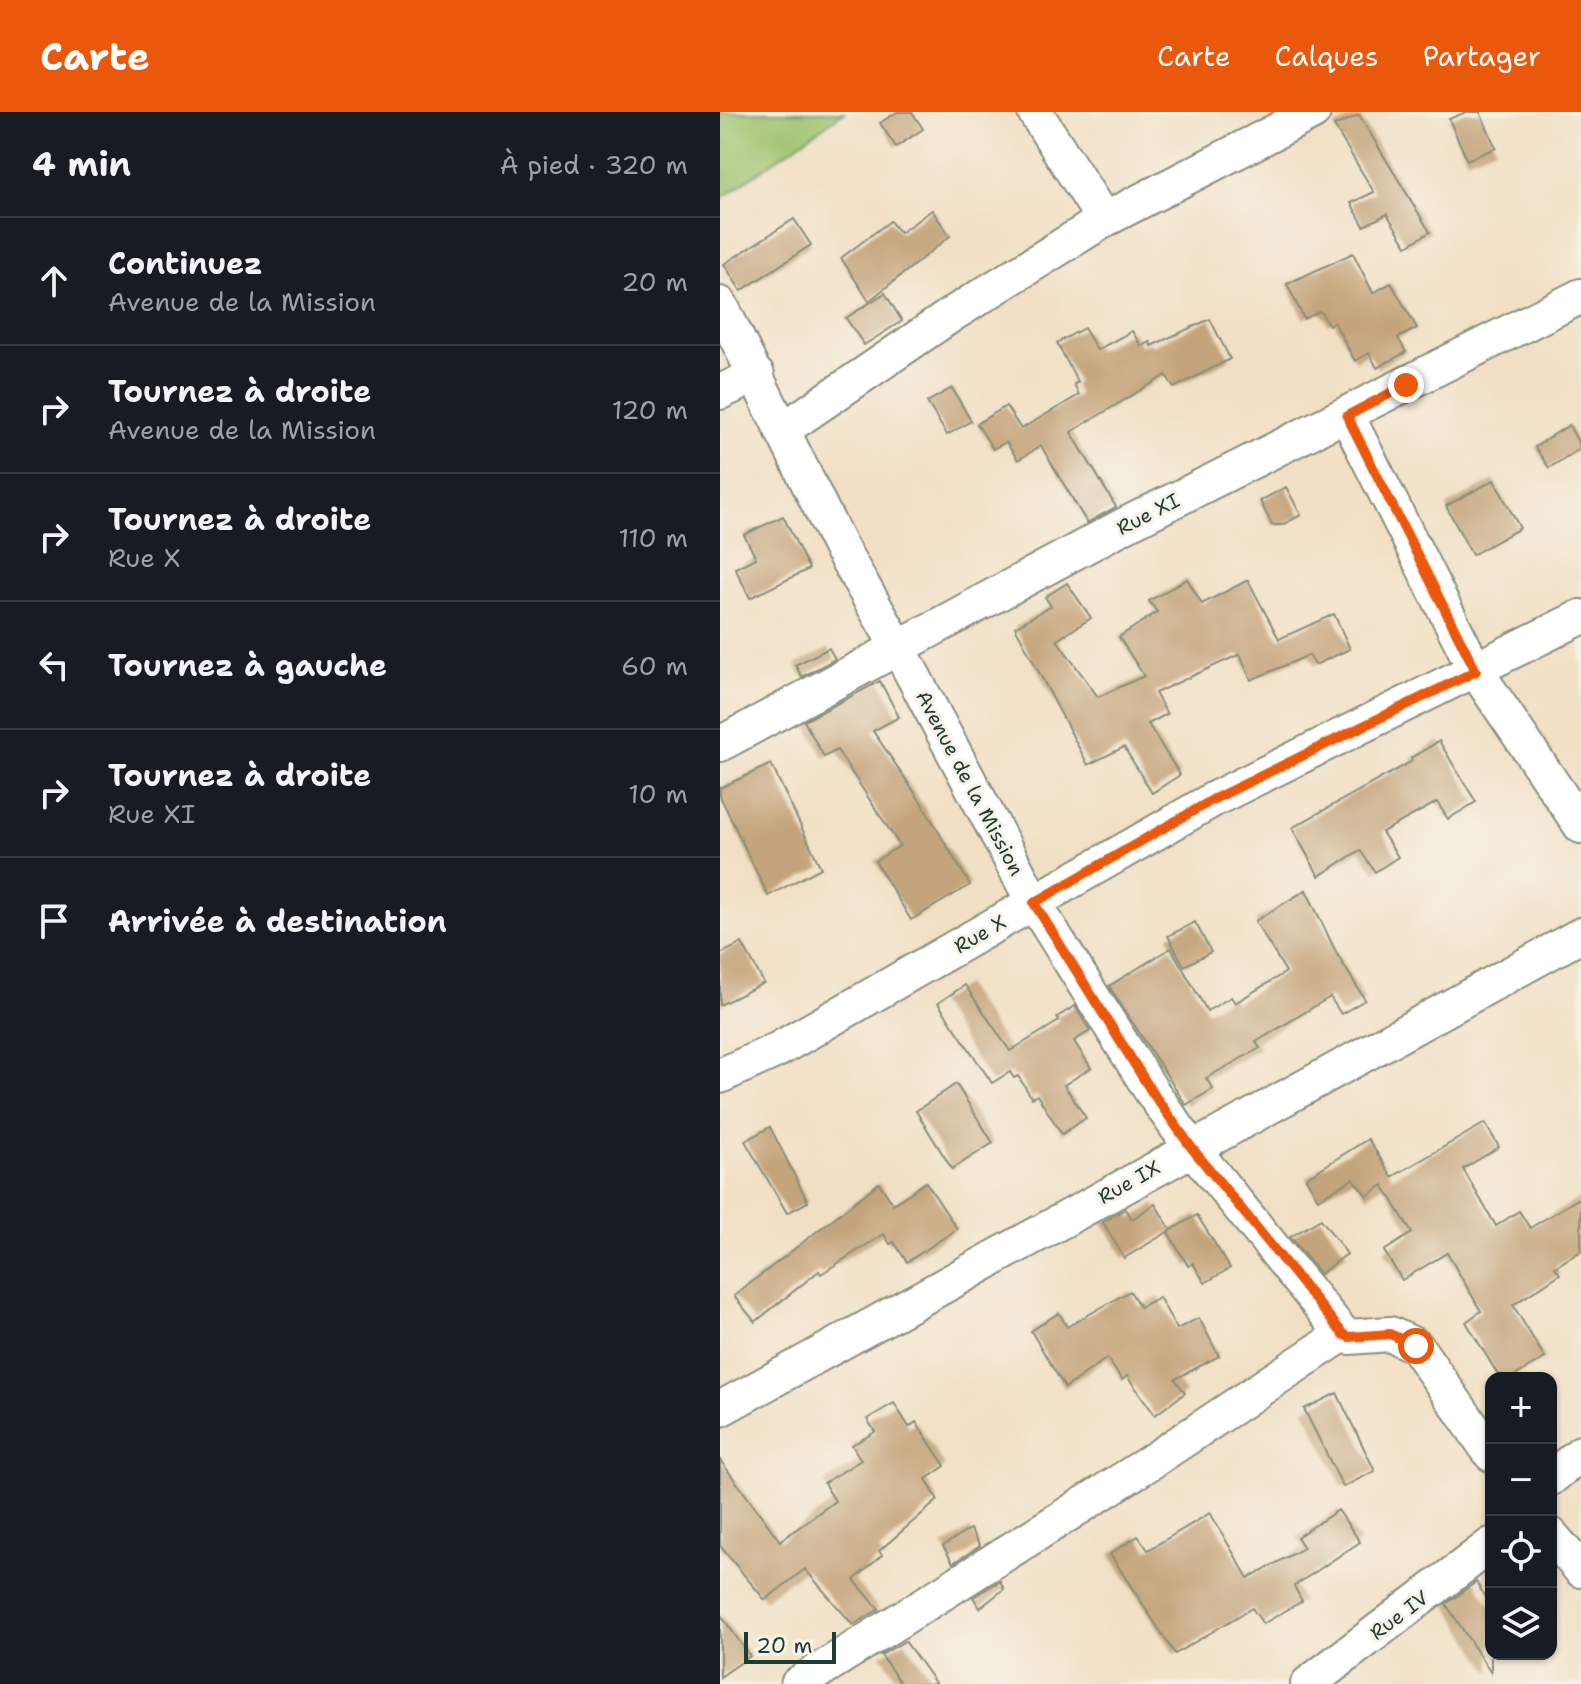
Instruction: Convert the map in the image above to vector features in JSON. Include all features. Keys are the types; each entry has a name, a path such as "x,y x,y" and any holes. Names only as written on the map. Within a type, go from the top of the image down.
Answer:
{"street":[{"path":"1035,112 1104,220"},
{"path":"784,429 954,313 1104,220 1313,112"},
{"name":"Rue XI","path":"720,744 1121,527 1581,296"},
{"name":"Avenue de la Mission","path":"720,304 839,545 899,649 1034,903 1144,1080 1191,1147 1343,1334"},
{"path":"720,392 757,375"},
{"path":"1347,416 1476,671 1581,826"},
{"name":"Rue X","path":"720,1076 777,1050 1214,799 1581,617"},
{"name":"Rue IX","path":"720,1409 1581,935"},
{"path":"798,1684 1146,1465 1343,1334 1353,1337 1390,1334 1416,1346 1485,1445"},
{"path":"1557,1473 1581,1453"},
{"path":"1557,1542 1581,1570"},
{"name":"Rue IV","path":"1308,1684 1485,1550"}],"green space":[{"path":"720,112 844,112 720,199"}],"building":[{"path":"897,112 912,112 923,129 896,147 880,123"},
{"path":"1466,112 1480,112 1496,148 1467,160 1449,119"},
{"path":"1359,115 1430,232 1407,246 1387,214 1364,226 1351,203 1374,192 1334,126"},
{"path":"932,210 950,236 869,301 841,258 890,221 900,233"},
{"path":"794,219 811,245 741,291 724,264"},
{"path":"1353,253 1373,293 1391,283 1417,328 1398,338 1406,352 1377,368 1369,353 1355,361 1334,322 1329,325 1320,311 1304,319 1287,284"},
{"path":"885,293 902,321 864,345 846,318"},
{"path":"1210,319 1230,359 1174,388 1166,375 1071,432 1116,507 1087,523 1041,446 1018,460 1006,442 993,449 977,424 1006,406 1021,429 1079,395 1074,384 1078,382 1057,343 1084,328 1097,350 1132,331 1141,346 1150,342 1151,346"},
{"path":"952,388 971,421 947,435 927,402"},
{"path":"1569,425 1581,448 1549,468 1535,447"},
{"path":"1494,480 1520,528 1472,555 1446,506"},
{"path":"1286,487 1301,515 1282,525 1272,525 1260,501"},
{"path":"783,516 809,569 750,598 735,568 756,558 744,535"},
{"path":"1187,579 1202,604 1248,580 1279,639 1334,614 1350,649 1315,665 1309,655 1251,680 1240,654 1155,693 1167,714 1148,724 1180,775 1152,793 1124,747 1088,765 1015,627 1051,606 1045,597 1067,583 1091,618 1057,640 1098,697 1144,676 1119,637 1157,612 1149,601"},
{"path":"829,648 835,659 802,677 795,665"},
{"path":"880,681 899,717 873,731 921,802 970,885 911,920 875,861 900,846 837,750 824,757 804,721"},
{"path":"1439,741 1476,802 1448,819 1437,802 1382,832 1398,857 1375,872 1360,850 1319,876 1292,828 1412,761 1411,758"},
{"path":"771,764 821,868 768,896 720,796 720,788"},
{"path":"1306,890 1337,954 1365,1000 1341,1014 1330,997 1256,1042 1260,1048 1206,1078 1213,1089 1186,1105 1109,986 1171,948 1207,1011 1231,997 1235,1003 1286,972 1255,921"},
{"path":"1195,922 1211,952 1184,966 1168,936"},
{"path":"742,943 764,983 720,1005 720,954"},
{"path":"965,985 1010,1051 1059,1021 1057,1017 1075,1006 1090,1031 1074,1041 1091,1068 1064,1085 1086,1118 1062,1134 1037,1095 1032,1098 1018,1076 1014,1078 1010,1072 992,1083 938,1003"},
{"path":"956,1084 993,1143 952,1169 916,1111"},
{"path":"1485,1123 1499,1147 1463,1169 1496,1226 1519,1211 1530,1228 1581,1197 1581,1251 1555,1267 1560,1274 1513,1305 1545,1358 1521,1372 1496,1372 1466,1322 1481,1311 1447,1253 1402,1280 1384,1251 1412,1233 1383,1185 1367,1196 1353,1179 1318,1199 1306,1178 1368,1139 1392,1177"},
{"path":"770,1127 808,1202 787,1213 745,1141"},
{"path":"926,1182 957,1229 907,1262 894,1242 890,1244 884,1234 821,1274 819,1271 755,1322 734,1296 879,1183 893,1204"},
{"path":"1155,1204 1171,1230 1124,1258 1103,1222 1125,1209 1132,1219"},
{"path":"1197,1215 1230,1268 1205,1283 1193,1263 1188,1266 1168,1232"},
{"path":"1321,1219 1347,1254 1320,1274 1290,1237"},
{"path":"1130,1291 1140,1307 1159,1297 1177,1329 1199,1318 1219,1356 1175,1379 1185,1393 1155,1415 1127,1376 1122,1380 1107,1358 1065,1388 1031,1331 1059,1313 1067,1327"},
{"path":"1337,1393 1375,1471 1343,1487 1304,1409"},
{"path":"894,1403 909,1427 916,1422 945,1466 926,1479 938,1500 879,1551 882,1555 854,1580 879,1609 853,1625 805,1569 765,1600 720,1546 720,1460 780,1541 835,1501 824,1483 861,1460 852,1445 875,1432 867,1419"},
{"path":"1338,1510 1360,1542 1294,1586 1302,1601 1263,1624 1252,1608 1175,1654 1110,1554 1138,1536 1148,1550 1210,1513 1248,1578 1304,1548 1297,1537"},
{"path":"970,1529 980,1546 953,1563 943,1546"},
{"path":"1000,1581 1004,1589 980,1608 973,1597"},
{"path":"1476,1582 1485,1596 1485,1660 1491,1660 1491,1673 1446,1604"},
{"path":"720,1614 750,1656 720,1677"},
{"path":"905,1641 936,1684 901,1684 881,1655"}],"route":[{"path":"1406,385 1347,416 1476,671 1214,799 1034,903 1088,993 1191,1147 1343,1334 1353,1337 1390,1334 1416,1346"}]}
